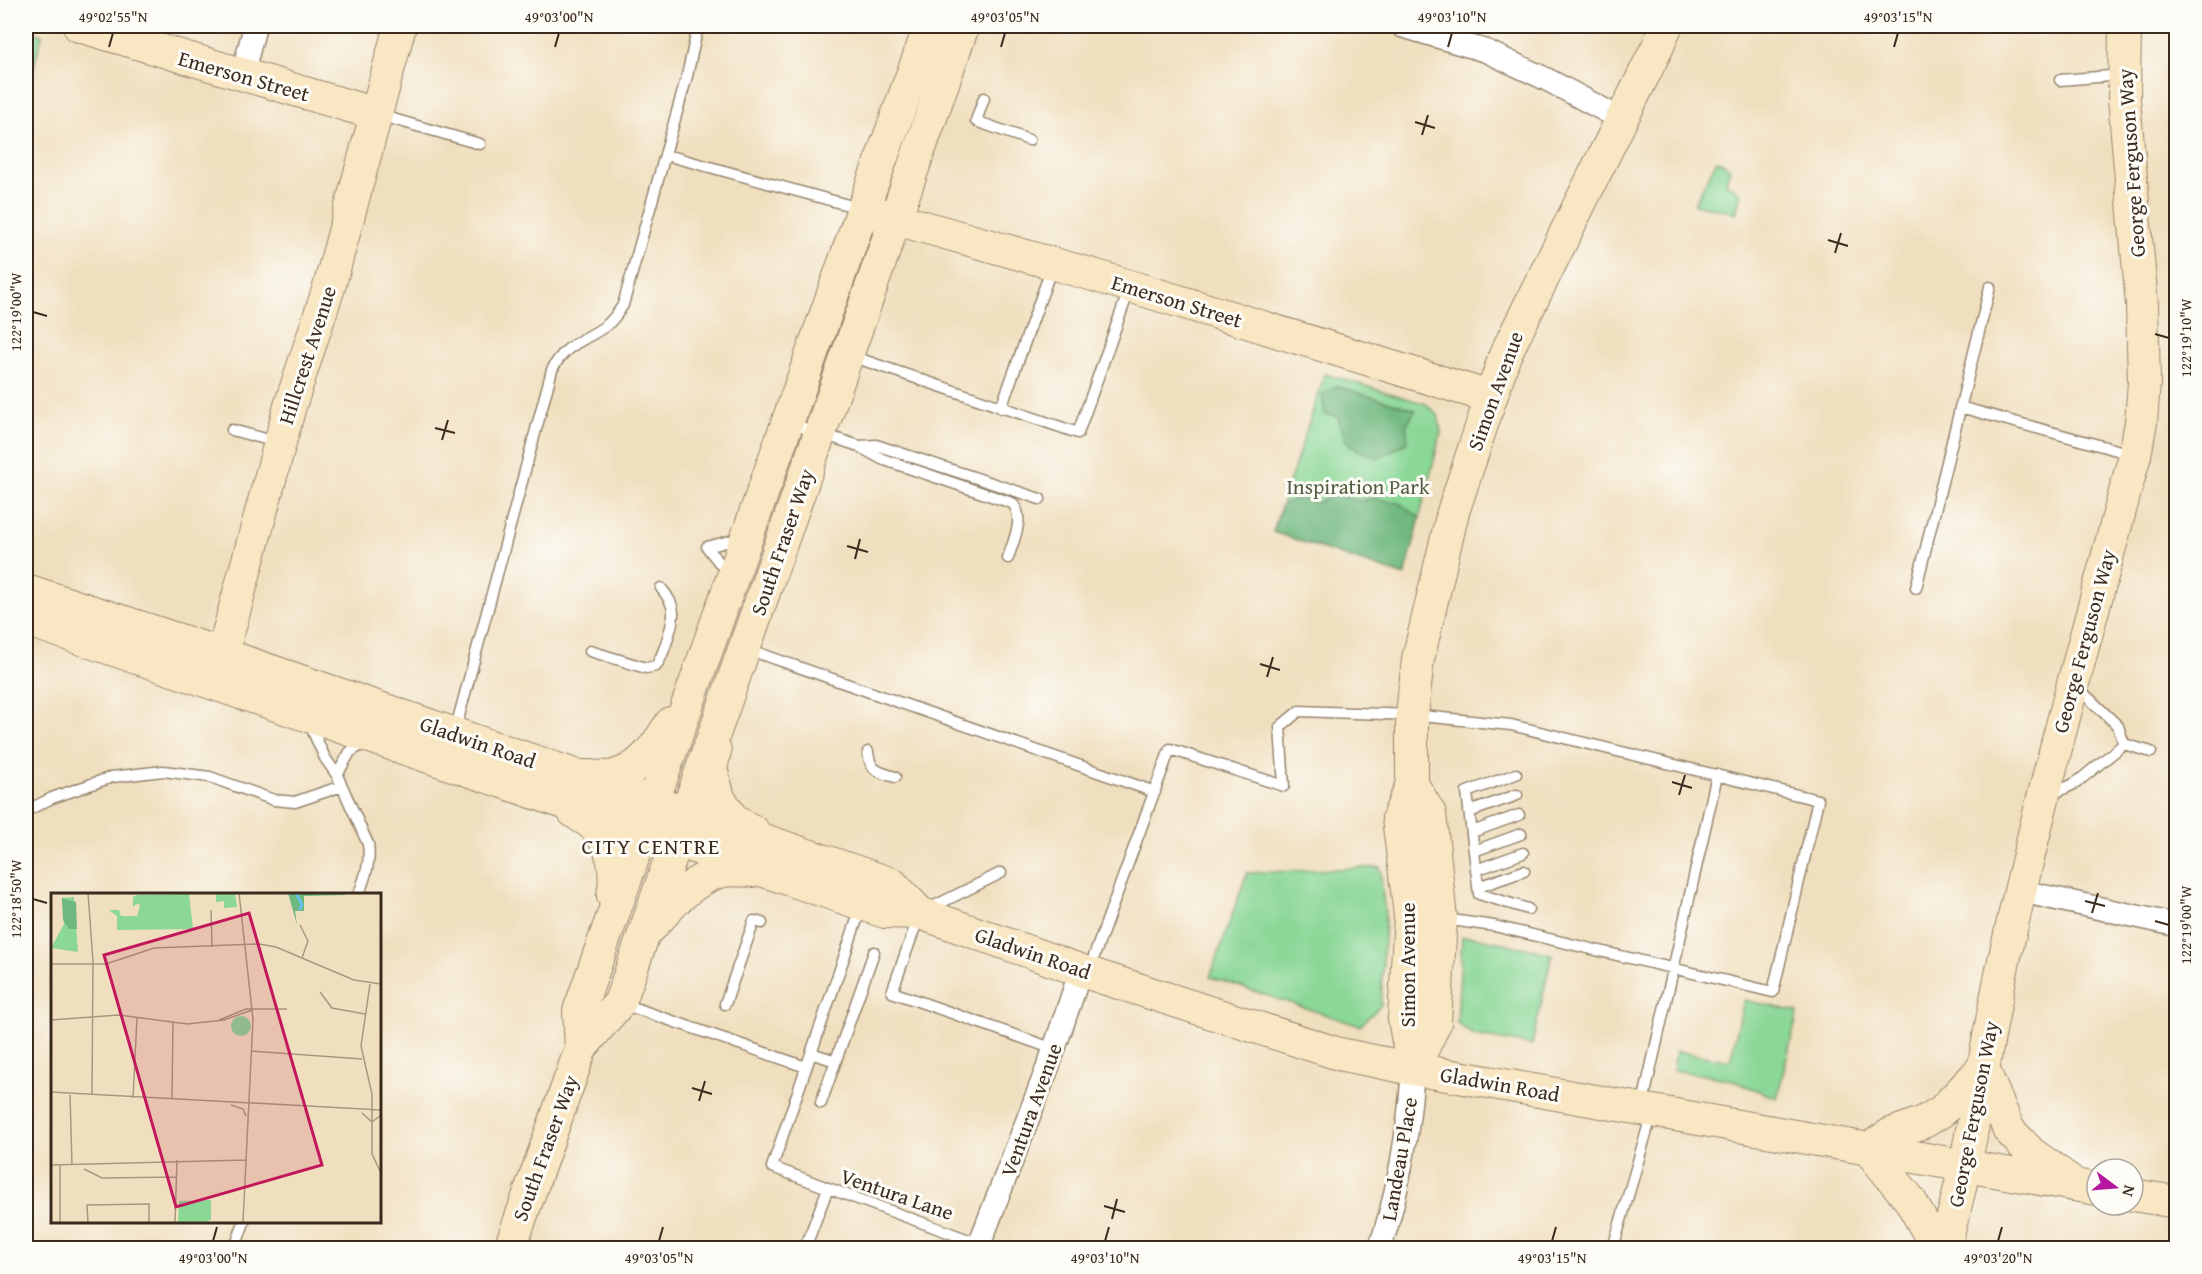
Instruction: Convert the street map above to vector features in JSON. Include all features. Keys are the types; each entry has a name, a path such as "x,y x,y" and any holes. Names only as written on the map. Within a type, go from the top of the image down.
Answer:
{"main road":[{"name":"Emerson Street","path":"79,26 376,114"},
{"name":"Hillcrest Avenue","path":"214,684 279,443 330,284 400,26"},
{"name":"South Fraser Way","path":"581,1048 579,1011 930,26"},
{"name":"South Fraser Way","path":"510,1248 581,1048 620,1002 963,26"},
{"name":"Simon Avenue","path":"1413,1069 1404,1020 1410,915 1398,818 1412,784 1412,715 1418,659 1453,512 1505,355 1666,26"},
{"name":"George Ferguson Way","path":"1944,1248 1965,1166 1999,982 2020,891 2141,422 2144,381 2142,305 2123,75 2125,26"},
{"name":"Emerson Street","path":"863,209 1053,263 1490,397"},
{"name":"Gladwin Road","path":"26,590 222,654 576,776 648,816 681,828 761,870 885,912 920,913 1085,972 1339,1054 1413,1069 2085,1187"},
{"name":"Gladwin Road","path":"26,620 563,804 648,816"},
{"path":"576,776 612,777 633,768 653,752 695,684"},
{"path":"723,708 711,768 719,798 734,821 780,846"},
{"name":"Simon Avenue","path":"1412,784 1430,814 1441,919 1435,1023 1413,1069"},
{"path":"563,804 597,828 609,848 616,878 609,927"},
{"name":"Gladwin Road","path":"681,828 780,846 892,884 920,913"},
{"path":"643,937 667,908 697,882 722,871 761,870"},
{"path":"1937,1248 1910,1200 1868,1149 1891,1134 1924,1122 1942,1111 1983,1068 2005,1121 2014,1136 2031,1154 2085,1186"},
{"path":"2145,1197 2176,1202"}],"street":[{"path":"242,76 255,26"},
{"path":"1402,26 1486,51 1546,79 1621,119"},
{"path":"2020,891 2176,925"},
{"name":"Ventura Avenue","path":"979,1246 1085,972"},
{"name":"Landeau Place","path":"1380,1248 1401,1170 1413,1069"}],"lane":[{"path":"454,734 552,370 564,351 604,327 616,316 623,305 666,155 698,26"},
{"path":"2060,80 2123,75"},
{"path":"984,98 976,121 1029,140"},
{"path":"376,114 480,144"},
{"path":"666,155 863,209"},
{"path":"1001,408 1053,263"},
{"path":"848,355 1078,434 1130,287"},
{"path":"1916,588 1990,287"},
{"path":"1960,407 2134,455"},
{"path":"788,422 859,446 882,459 1012,503 1017,507 1019,518 1008,558"},
{"path":"232,430 279,443"},
{"path":"859,446 876,445 1040,499"},
{"path":"590,651 646,668 656,666 660,660 674,614 667,595 661,588"},
{"path":"744,648 1155,792"},
{"path":"2073,683 2118,726 2124,744"},
{"path":"1085,972 1170,749 1284,786 1280,727 1299,711 1412,715 1511,725 1818,800 1773,992 1494,926 1441,919"},
{"path":"299,713 313,727 325,758 337,775 361,826 370,854 368,868 358,893"},
{"path":"337,775 350,752 372,738"},
{"path":"2124,744 2151,752"},
{"path":"2043,798 2076,783 2124,744"},
{"path":"868,752 869,763 876,771 895,777"},
{"path":"26,811 52,798 112,777 163,771 210,777 274,800 295,802 342,786"},
{"path":"1516,774 1467,792 1479,894 1528,909"},
{"path":"1613,1248 1648,1109 1674,968 1717,775"},
{"path":"1469,812 1517,795"},
{"path":"1472,832 1519,815"},
{"path":"1474,851 1521,834"},
{"path":"1476,870 1523,853"},
{"path":"1478,887 1524,870"},
{"path":"1001,873 920,913 892,992 1054,1049"},
{"path":"828,1188 772,1167 862,904"},
{"path":"725,1004 754,921 762,923"},
{"path":"821,1103 874,952"},
{"path":"620,1002 806,1067"},
{"path":"811,1053 836,1061"},
{"name":"Ventura Lane","path":"805,1248 828,1188 979,1246"},
{"path":"235,1248 243,1223"}],"green space":[{"path":"26,30 42,35 26,98"},
{"path":"1717,160 1730,168 1726,183 1741,193 1736,213 1694,204"},
{"name":"Inspiration Park","path":"1325,374 1426,404 1438,415 1441,432 1405,576 1273,532"},
{"path":"1336,386 1416,410 1406,425 1408,442 1379,458 1355,449 1347,441 1338,417 1325,414 1322,395"},
{"path":"1334,494 1358,501 1374,498 1399,503 1420,518 1405,576 1273,532 1282,504 1299,498 1317,503"},
{"path":"1380,867 1385,915 1381,1005 1360,1026 1210,977 1247,873"},
{"path":"1462,937 1475,937 1552,954 1532,1045 1473,1035 1457,1023"},
{"path":"1744,1000 1798,1012 1777,1098 1728,1079 1673,1070 1676,1051 1730,1061"}],"district":[{"name":"CITY CENTRE","path":"651,846"}]}
